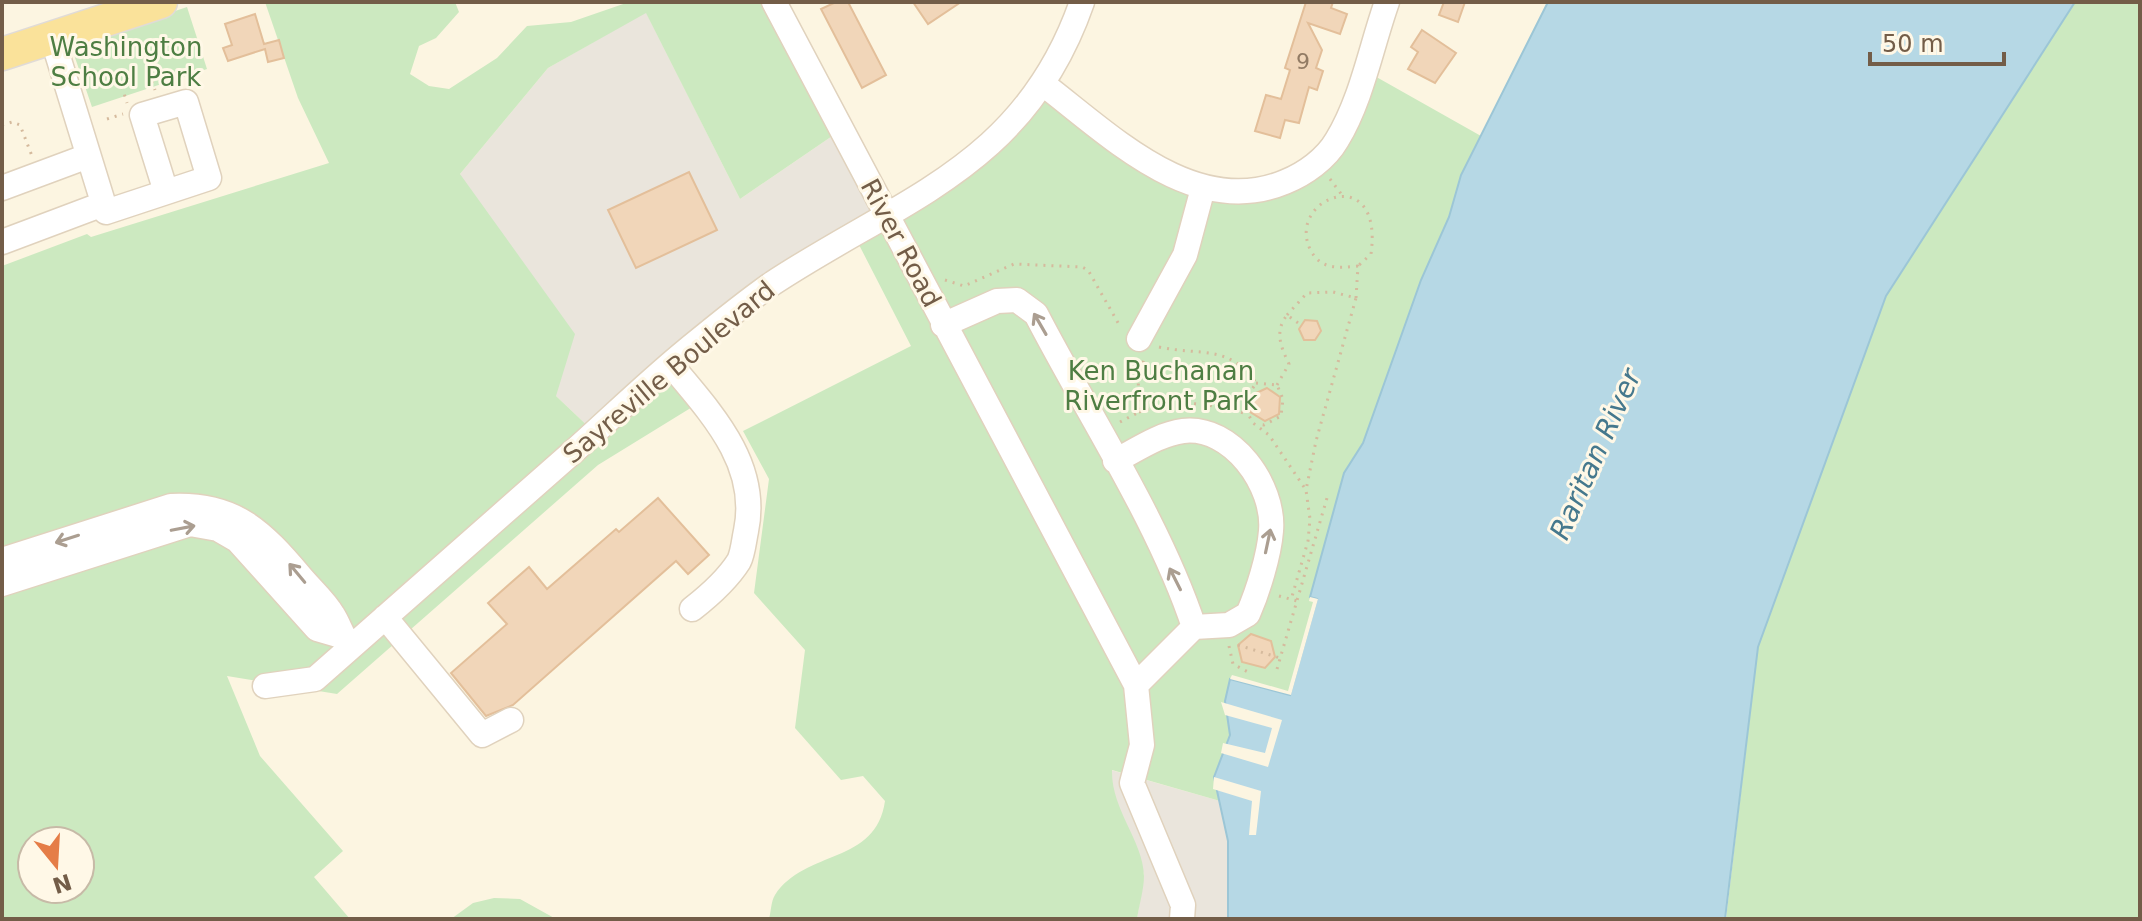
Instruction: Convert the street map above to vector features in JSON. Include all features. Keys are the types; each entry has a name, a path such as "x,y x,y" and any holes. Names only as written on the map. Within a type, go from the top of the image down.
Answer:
{"main road":[{"path":"2,54 161,2"}],"street":[{"name":"River Road","path":"774,2 1136,685"},
{"path":"1043,84 1174,177 1203,188 1248,193 1282,183 1314,166 1335,144 1350,117 1387,2"},
{"name":"Sayreville Boulevard","path":"265,686 315,679 346,642 385,617 671,365 773,283 888,218 981,154 1010,126 1043,84 1063,52 1079,4"},
{"path":"52,37 106,212 166,192"},
{"path":"2,188 88,156"},
{"path":"1146,342 1185,255 1203,188"},
{"path":"2,242 103,204"},
{"path":"943,325 997,301 1017,300 1036,314 1184,595 1194,627"},
{"path":"671,365 739,456 747,490 749,515 740,558 719,587 692,609"},
{"path":"1115,461 1163,437 1184,431 1195,432 1228,443 1248,464 1261,484 1271,509 1271,532 1251,607 1244,619 1229,625 1194,627 1136,685 1142,745 1132,783 1183,905 1182,919"},
{"path":"2,560 171,506 198,505 224,522 269,540 333,615 346,642"},
{"path":"2,584 190,524 224,522"},
{"path":"385,617 482,735 511,720"}],"path":[{"path":"2,125 12,122 20,125 39,174"},
{"path":"1328,177 1342,195"},
{"path":"1342,195 1359,199 1370,213 1374,225 1371,254 1358,266 1326,266 1317,261 1308,245 1306,228 1310,214 1322,202 1342,195"},
{"path":"942,278 964,286 1014,264 1082,267 1088,270 1125,335 1146,342 1236,359 1256,383 1277,385"},
{"path":"1297,601 1291,600 1308,541 1310,519 1306,490 1331,377 1356,298 1358,266"},
{"path":"1277,385 1289,364 1279,338 1279,325 1287,315 1307,293 1333,292 1356,298"},
{"path":"1287,315 1301,325"},
{"path":"1139,412 1138,371 1146,342"},
{"path":"1256,383 1249,394 1248,414 1253,423 1269,435 1306,490"},
{"path":"1253,423 1264,425 1281,416 1283,399 1277,385"},
{"path":"1117,424 1139,412 1167,403 1196,401 1248,414"},
{"path":"1277,669 1327,498"},
{"path":"1232,638 1230,658 1238,668 1248,672"},
{"path":"1238,645 1280,658"}],"shaded area":[{"path":"646,12 740,199 841,130 888,218 773,283 595,433 556,396 460,174 548,68"},
{"path":"1111,770 1220,801 1228,841 1228,919 1137,919 1144,874 1126,823 1114,801"}],"green space":[{"path":"265,2 455,2 459,12 436,38 419,46 410,74 429,86 449,89 497,58 527,26 571,22 629,2 774,2 841,130 740,199 646,13 548,68 460,174 575,334 556,396 594,432 671,365 702,401 598,465 337,694 227,676 260,756 343,851 314,877 350,919 2,919 2,266 87,234 91,237 329,163 298,98"},
{"path":"2075,2 2140,2 2140,919 1726,919 1758,647 1886,296"},
{"name":"Washington School Park","path":"187,7 207,69 92,107 71,46"},
{"name":"Ken Buchanan Riverfront Park","path":"1364,70 1481,136 1461,175 1449,217 1421,280 1363,443 1344,473 1310,596 1318,599 1291,695 1228,841 1220,801 1112,770 1116,798 1142,863 1144,881 1137,919 769,919 774,897 788,880 854,847 868,836 879,822 885,801 863,776 841,780 795,728 805,650 754,593 769,479 743,431 911,346 855,237 888,218 1043,84 1117,139 1225,192 1314,166"},
{"path":"494,898 520,899 556,919 451,919 473,903"}],"water":[{"name":"Raritan River","path":"1548,2 2075,2 1886,296 1758,647 1725,919 1228,919 1228,841 1214,777 1230,735 1225,701 1230,679 1290,695 1317,599 1310,597 1344,473 1363,443 1421,280 1449,217 1461,175"}],"pier":[{"path":"1310,597 1318,599 1291,695 1230,679 1232,675 1288,691 1313,602 1309,601"},
{"path":"1221,702 1282,720 1268,767 1221,753 1223,743 1265,753 1272,728 1225,715"},
{"path":"1214,777 1261,791 1256,835 1249,835 1252,801 1213,789"}],"building":[{"path":"836,2 848,2 886,75 862,88 821,9"},
{"path":"913,2 961,2 928,24"},
{"path":"1306,2 1333,2 1331,8 1347,14 1340,34 1308,23 1322,50 1316,68 1323,71 1317,90 1309,87 1299,123 1285,120 1280,138 1255,131 1266,95 1281,99 1290,70 1285,68"},
{"path":"1444,2 1465,2 1458,22 1439,15"},
{"path":"255,14 264,44 279,40 284,58 268,62 265,49 228,61 223,48 232,45 225,24"},
{"path":"1422,30 1456,53 1435,83 1408,69 1418,52 1411,47"},
{"path":"689,172 717,230 636,268 608,210"},
{"path":"1305,320 1317,321 1321,331 1315,340 1304,340 1299,329"},
{"path":"1267,388 1280,397 1279,414 1265,421 1250,412 1252,395"},
{"path":"658,498 709,555 688,574 676,561 513,705 486,716 451,673 507,624 488,603 529,567 547,589 616,529 619,532"},
{"path":"1251,634 1271,641 1275,657 1265,668 1242,662 1238,645"}]}
